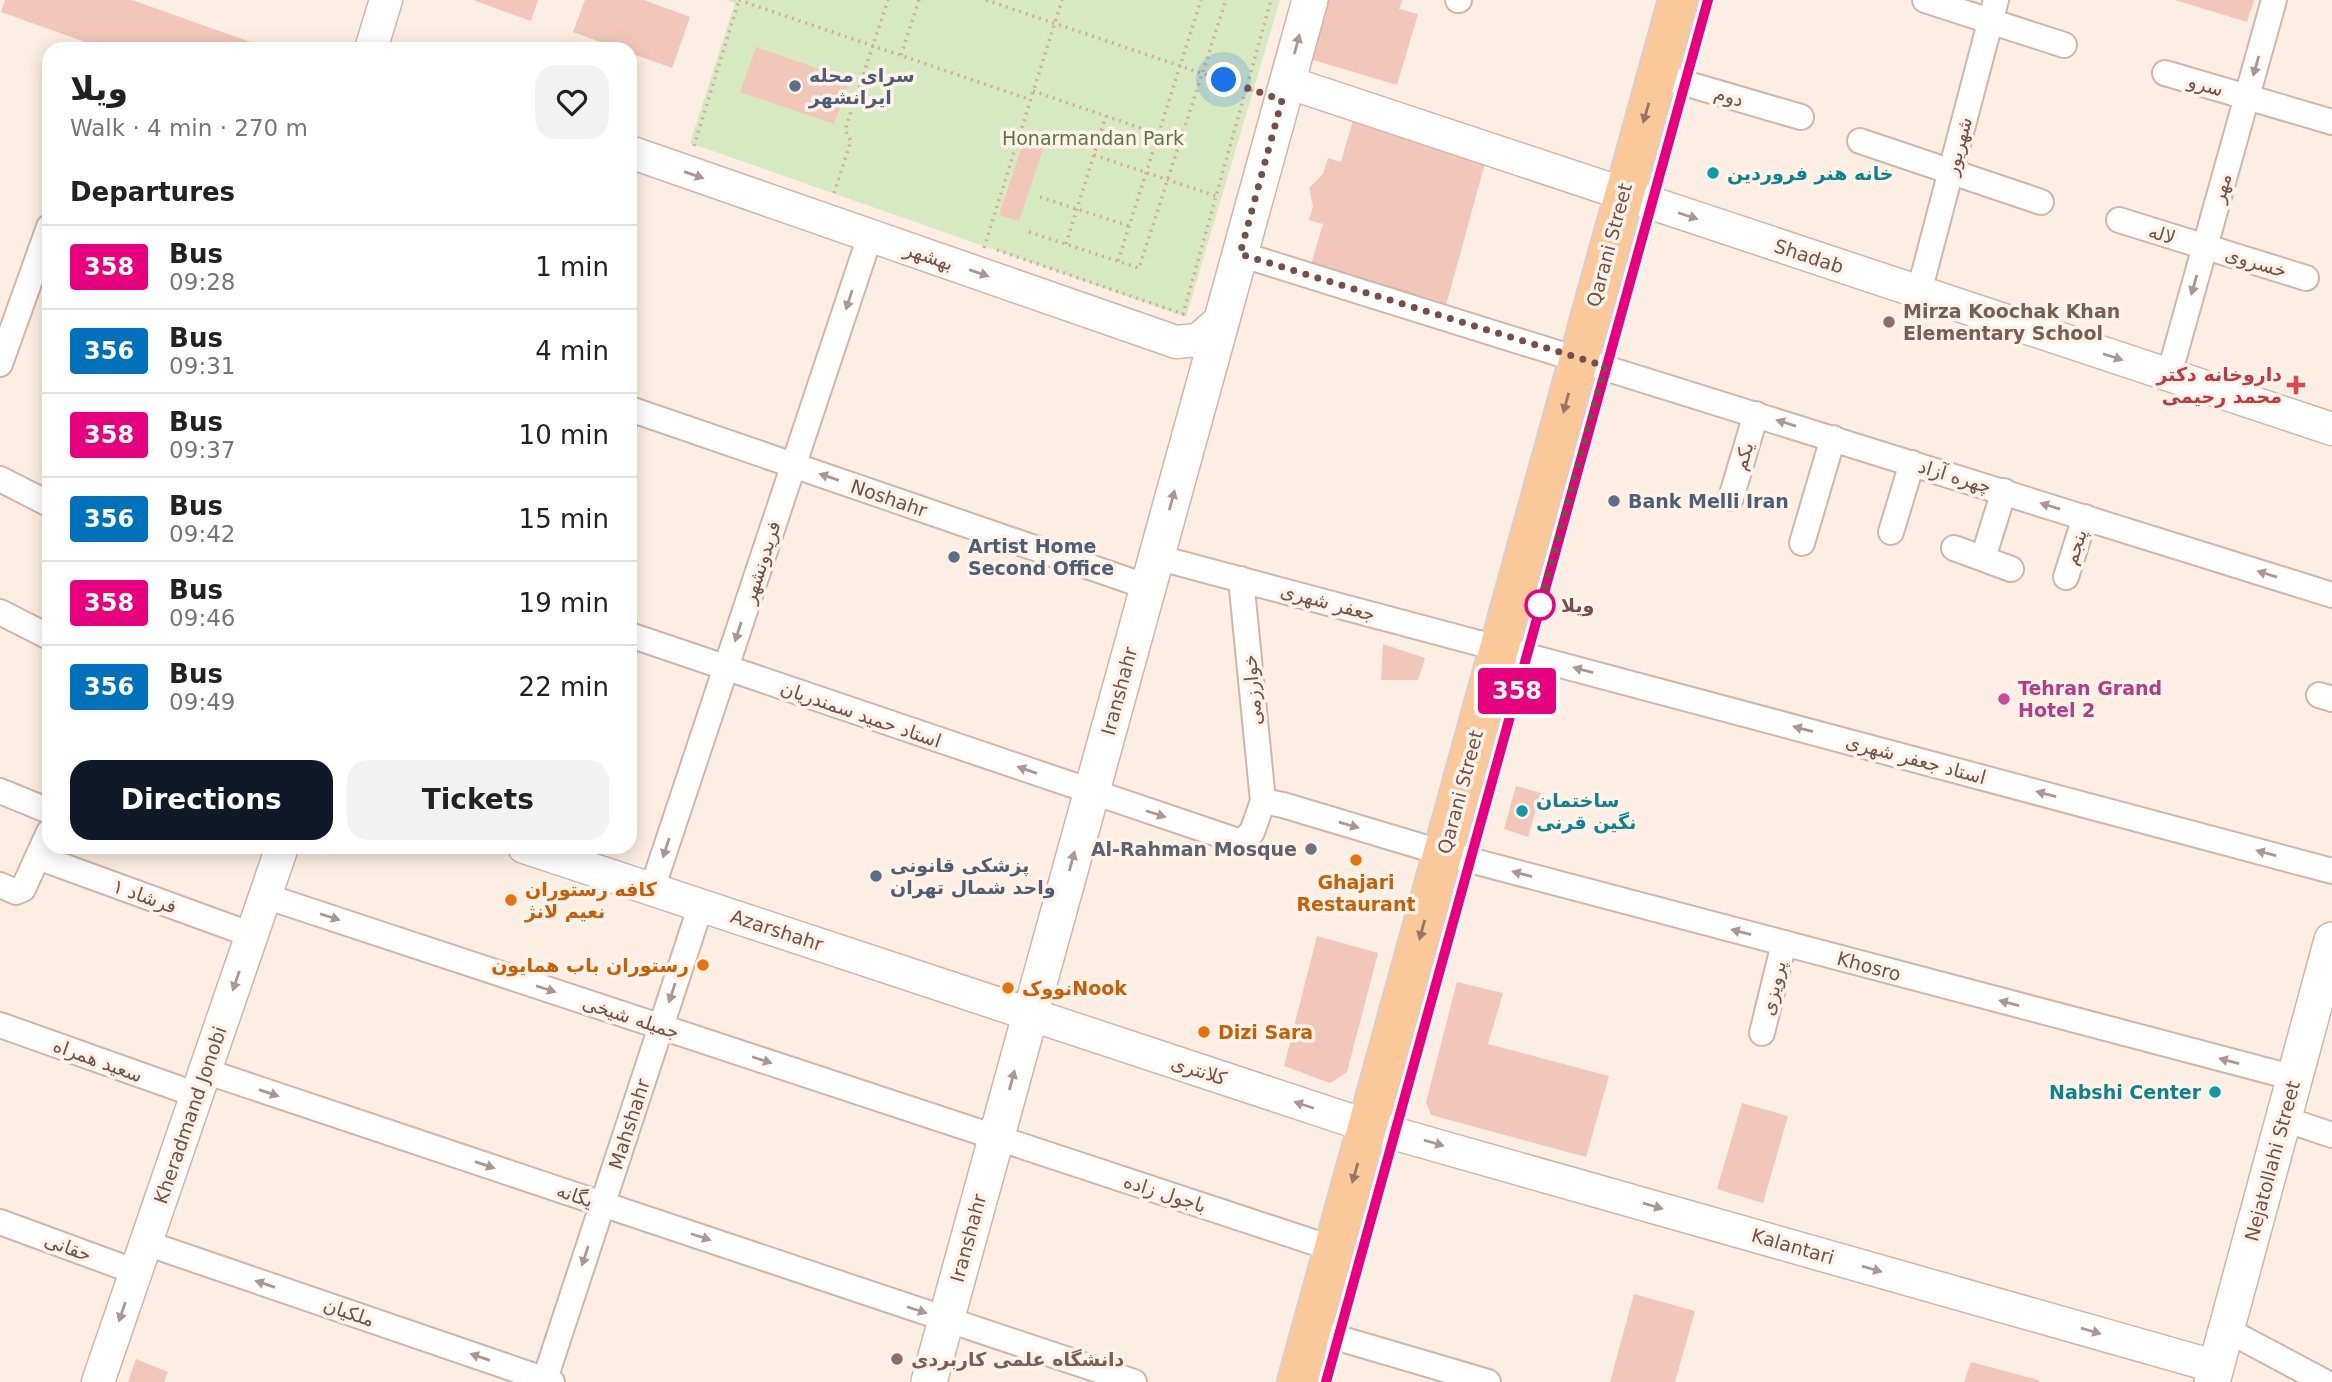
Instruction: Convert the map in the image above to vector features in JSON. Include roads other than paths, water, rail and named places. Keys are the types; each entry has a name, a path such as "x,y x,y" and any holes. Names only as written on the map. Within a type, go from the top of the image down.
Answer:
{"main road":[{"name":"Iranshahr","path":"929,1382 1310,0"},
{"name":"Qarani Street","path":"1297,1382 1324,1334 1334,1249 1382,1129 1671,79 1678,0"},
{"name":"Nejatollahi Street","path":"2215,1375 2295,1078 2323,1010 2332,940"}],"street":[{"path":"370,42 386,0"},
{"path":"1925,0 1993,11 2064,45"},
{"name":"مهر","path":"2169,375 2274,0"},
{"name":"شهریور","path":"1919,292 1993,11"},
{"name":"سرو","path":"2165,73 2332,122"},
{"name":"دوم","path":"1671,79 1801,117"},
{"name":"Shadab","path":"1285,91 1637,199 2332,429"},
{"path":"1860,141 2041,202"},
{"name":"بهشهر","path":"637,154 1175,342 1198,340 1222,319"},
{"name":"لاله","path":"2119,220 2205,247"},
{"name":"فریدونشهر","path":"652,889 870,236"},
{"path":"0,364 42,247"},
{"name":"خسروی","path":"2205,247 2306,278"},
{"name":"چهره آزاد","path":"1240,254 2332,595"},
{"name":"Noshahr","path":"637,411 794,465 1152,572"},
{"name":"یکم","path":"1731,498 1756,414"},
{"path":"1802,543 1833,438"},
{"path":"1891,533 1912,463"},
{"path":"0,479 42,500"},
{"path":"1983,558 2004,491"},
{"name":"پنجم","path":"2066,577 2085,517"},
{"path":"1954,548 2011,569"},
{"name":"جعفر شهری","path":"1152,572 1241,579 1513,651"},
{"name":"خوارزمی","path":"1241,579 1263,801"},
{"path":"0,612 42,633"},
{"name":"استاد حمید سمندریان","path":"637,637 1241,842 1252,832 1263,801"},
{"name":"استاد جعفر شهری","path":"1513,651 2332,871"},
{"path":"0,791 42,808"},
{"name":"Khosro","path":"1263,801 1456,856 2295,1078"},
{"path":"0,885 16,892 23,889 42,848"},
{"name":"Kheradmand Jonobi","path":"98,1382 280,854"},
{"name":"Azarshahr","path":"545,854 1030,1014"},
{"name":"فرشاد ۱","path":"38,857 252,935"},
{"name":"جمیله شیخی","path":"265,896 996,1137"},
{"name":"Mahshahr","path":"547,1381 701,905"},
{"name":"پرویزی","path":"1762,1033 1784,943"},
{"name":"کلانتری","path":"1030,1014 1382,1129"},
{"name":"سعید همراه","path":"0,1026 201,1083"},
{"name":"یگانه","path":"201,1083 602,1205 1134,1382"},
{"path":"2284,1119 2332,1135"},
{"name":"Kalantari","path":"1382,1129 2215,1375"},
{"name":"باجول زاده","path":"996,1137 1334,1249"},
{"name":"حقانی","path":"0,1222 141,1257"},
{"name":"ملکیان","path":"141,1257 547,1381"},
{"path":"2227,1330 2325,1382"},
{"path":"1324,1334 1488,1382"}],"lane":[{"path":"1671,79 1708,0"},
{"path":"1326,1382 1324,1334 1382,1129"}],"place":[{"name":"سرای محله ایرانشهر","path":"795,86"},
{"name":"خانه هنر فروردین","path":"1713,173"},
{"name":"Mirza Koochak Khan Elementary School","path":"1889,322"},
{"name":"داروخانه دکتر محمد رحیمی","path":"2296,385"},
{"name":"Bank Melli Iran","path":"1614,501"},
{"name":"Artist Home Second Office","path":"954,557"},
{"name":"ویلا","path":"1540,605"},
{"name":"Tehran Grand Hotel 2","path":"2004,699"},
{"name":"ساختمان نگین قرنی","path":"1522,811"},
{"name":"Al-Rahman Mosque","path":"1311,849"},
{"name":"Ghajari Restaurant","path":"1356,860"},
{"name":"پزشکی قانونی واحد شمال تهران","path":"876,876"},
{"name":"کافه رستوران نعیم لانژ","path":"511,900"},
{"name":"رستوران باب همایون","path":"703,965"},
{"name":"نووکNook","path":"1008,988"},
{"name":"Dizi Sara","path":"1204,1032"},
{"name":"Nabshi Center","path":"2215,1092"},
{"name":"دانشگاه علمی کاربردی","path":"897,1359"}],"park label":[{"name":"Honarmandan Park","path":"1093,138"}]}
